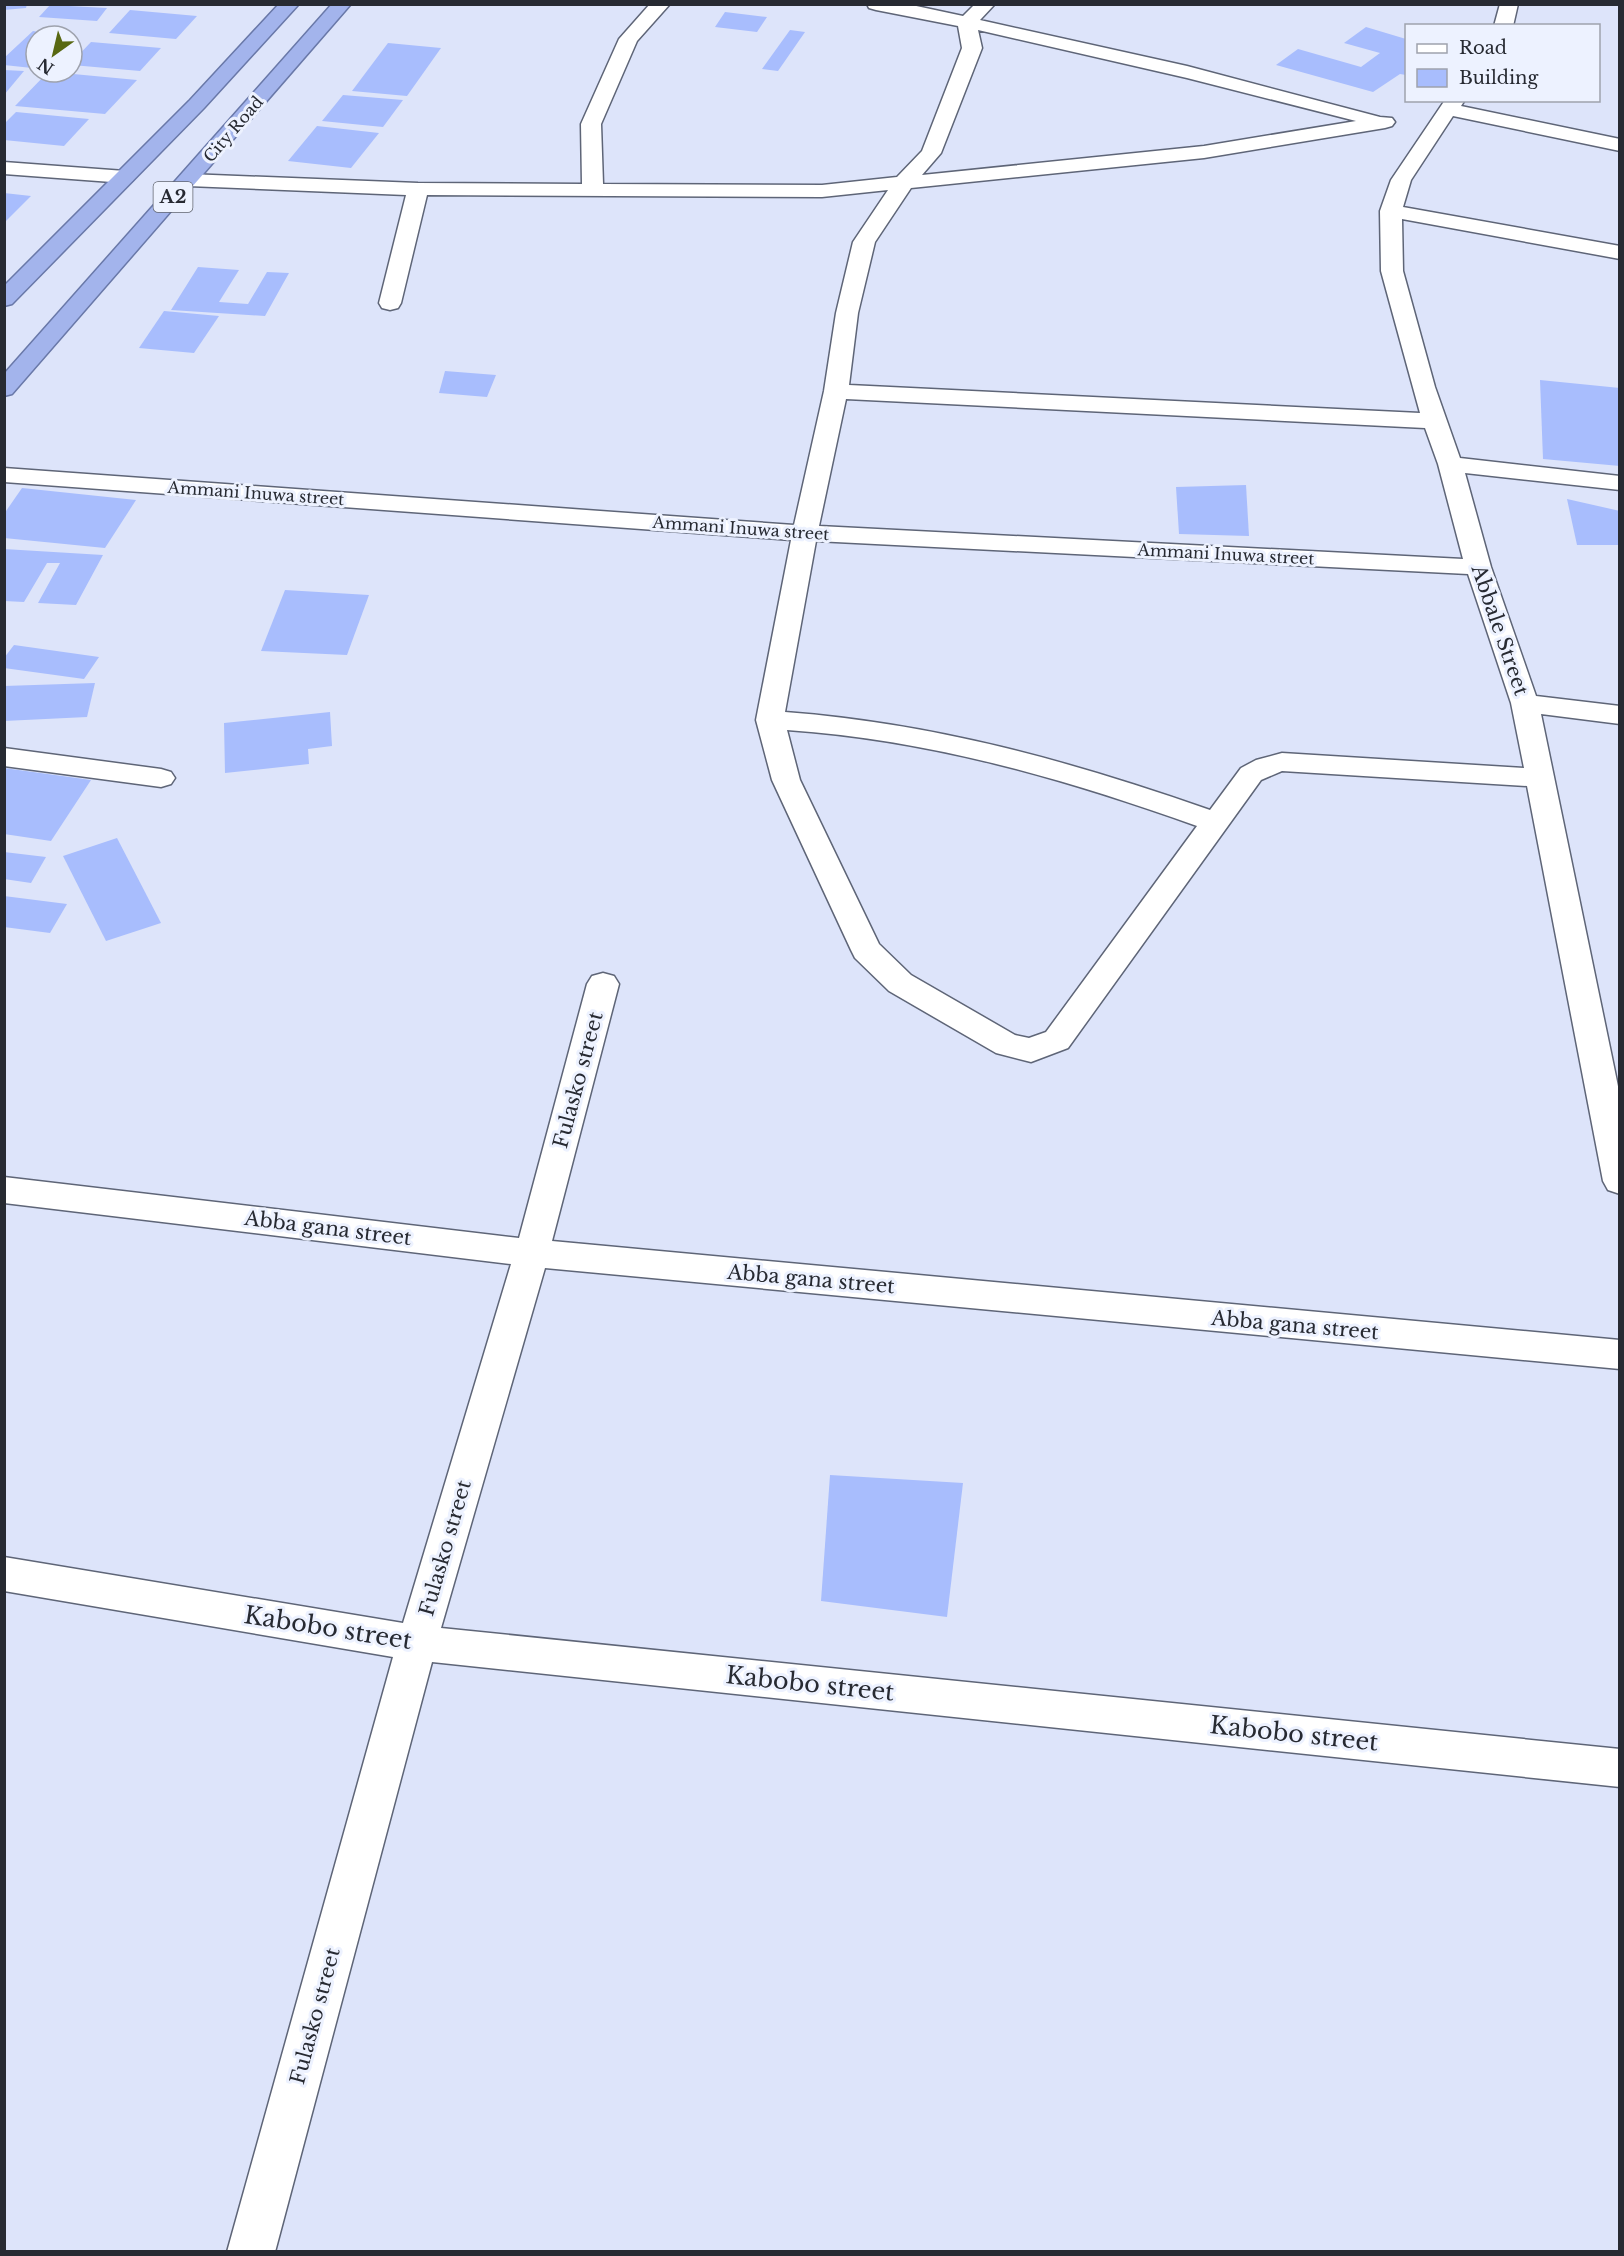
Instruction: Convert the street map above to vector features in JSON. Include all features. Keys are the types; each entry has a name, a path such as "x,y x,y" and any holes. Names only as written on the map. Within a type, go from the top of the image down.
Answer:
{"highway":[{"name":"A2","path":"4,299 125,177 290,4"},
{"name":"City Road","path":"4,389 342,4"}],"street":[{"path":"593,190 591,124 628,39 661,4"},
{"path":"876,4 976,13 1409,126"},
{"path":"1504,24 1509,4"},
{"path":"976,13 972,48 931,153 905,181 864,242 847,313 836,390 805,533 770,720 786,780 866,950 900,983 1007,1045 1031,1050 1057,1040 1251,774 1266,766 1282,762 1539,778"},
{"path":"1452,105 1620,145"},
{"name":"Abbale Street","path":"1452,105 1409,126 1401,180 1391,211 1392,271 1423,387 1450,464 1478,567 1525,703 1620,1181"},
{"path":"188,180 418,189 822,191 1204,152 1409,126"},
{"path":"4,168 125,177"},
{"path":"390,303 418,189"},
{"path":"1391,211 1620,253"},
{"path":"836,390 1435,422"},
{"path":"1450,464 1620,483"},
{"name":"Ammani Inuwa street","path":"4,475 805,533 1478,567"},
{"path":"1525,703 1620,715"},
{"path":"770,720 850,726 956,744 1114,786 1217,823"},
{"path":"4,757 161,778"},
{"name":"Fulasko street","path":"251,2252 417,1643 532,1253 603,984"},
{"name":"Abba gana street","path":"4,1190 532,1253 1620,1356"},
{"name":"Kabobo street","path":"4,1574 417,1643 1620,1768"}],"building":[{"path":"4,4 27,4 26,8 4,10"},
{"path":"50,5 107,8 97,21 39,17"},
{"path":"130,10 197,16 176,39 109,33"},
{"path":"725,12 767,17 757,32 715,27"},
{"path":"1366,27 1405,39 1405,75 1400,74 1373,92 1276,65 1298,49 1361,67 1380,53 1344,43"},
{"path":"790,30 805,32 778,71 762,69"},
{"path":"24,39 24,67 4,65 4,58"},
{"path":"91,42 161,48 140,71 84,66 84,49"},
{"path":"388,43 441,48 407,96 352,91"},
{"path":"4,70 24,71 4,95"},
{"path":"84,75 137,80 105,114 15,106 36,84 84,84"},
{"path":"343,95 403,100 383,127 322,121"},
{"path":"16,112 89,119 64,146 4,140 4,124"},
{"path":"317,126 379,133 351,168 288,161"},
{"path":"4,193 31,196 4,223"},
{"path":"198,267 239,270 219,302 248,304 267,272 289,273 265,316 171,310"},
{"path":"164,311 219,316 194,353 139,348"},
{"path":"445,371 496,375 487,397 439,393"},
{"path":"1540,380 1620,388 1620,466 1543,459"},
{"path":"1246,485 1249,536 1179,534 1176,487"},
{"path":"22,488 136,500 105,548 4,538 4,514"},
{"path":"1567,499 1620,511 1620,545 1577,545"},
{"path":"4,549 103,555 76,605 38,603 60,563 47,563 24,602 4,601"},
{"path":"285,590 369,595 347,655 261,651"},
{"path":"14,645 99,657 84,679 4,668 4,658"},
{"path":"95,683 87,717 4,721 4,686"},
{"path":"330,712 332,746 308,749 309,764 225,773 224,723"},
{"path":"4,768 91,780 51,841 4,834"},
{"path":"117,838 161,923 106,941 63,856"},
{"path":"4,852 46,857 31,883 4,879"},
{"path":"4,896 67,904 50,933 4,927"},
{"path":"830,1475 963,1483 947,1617 821,1601"}]}
